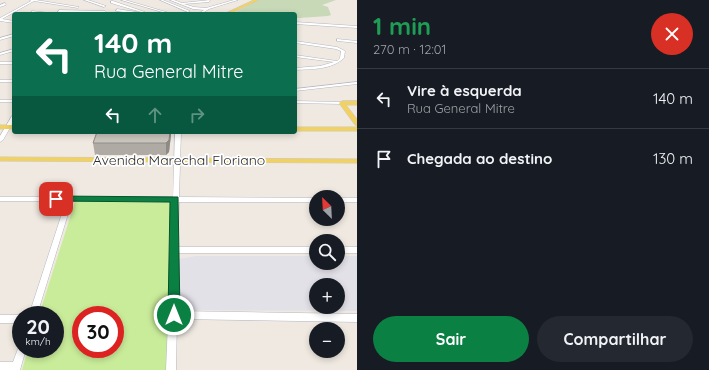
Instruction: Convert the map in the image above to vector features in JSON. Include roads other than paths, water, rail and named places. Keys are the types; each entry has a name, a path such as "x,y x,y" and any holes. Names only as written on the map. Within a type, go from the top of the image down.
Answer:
{"main road":[{"path":"230,12 257,0"},
{"path":"342,103 357,103"},
{"path":"342,103 357,124"},
{"path":"0,127 11,127"},
{"path":"297,129 357,129"},
{"name":"Avenida Marechal Floriano","path":"0,160 357,161"}],"street":[{"path":"31,0 78,7"},
{"path":"14,12 34,0"},
{"path":"85,0 105,6"},
{"path":"122,0 163,12"},
{"path":"161,0 190,11 204,3"},
{"path":"171,0 196,8 206,9"},
{"path":"202,12 228,1 237,0"},
{"path":"182,3 209,1"},
{"path":"112,2 144,12"},
{"path":"0,6 5,4"},
{"path":"174,12 181,8"},
{"path":"117,10 130,12"},
{"path":"59,11 105,12"},
{"path":"0,20 12,13"},
{"path":"0,20 12,22"},
{"path":"297,23 357,27"},
{"path":"0,39 12,36"},
{"path":"338,40 357,42"},
{"path":"297,42 341,49 343,51 342,58 337,62 322,66 297,69"},
{"path":"0,54 12,51"},
{"path":"297,56 337,62"},
{"path":"0,63 12,63"},
{"path":"0,81 12,81"},
{"path":"297,90 357,83"},
{"path":"0,101 12,101"},
{"path":"297,102 342,103"},
{"path":"0,140 11,127"},
{"path":"172,370 175,199 178,134"},
{"path":"0,199 309,200"},
{"path":"36,306 70,199"},
{"path":"345,200 357,200"},
{"path":"174,250 309,250"},
{"path":"345,250 357,250"},
{"path":"174,315 357,318"},
{"path":"0,319 12,319"},
{"path":"0,367 16,369 19,358"}]}
